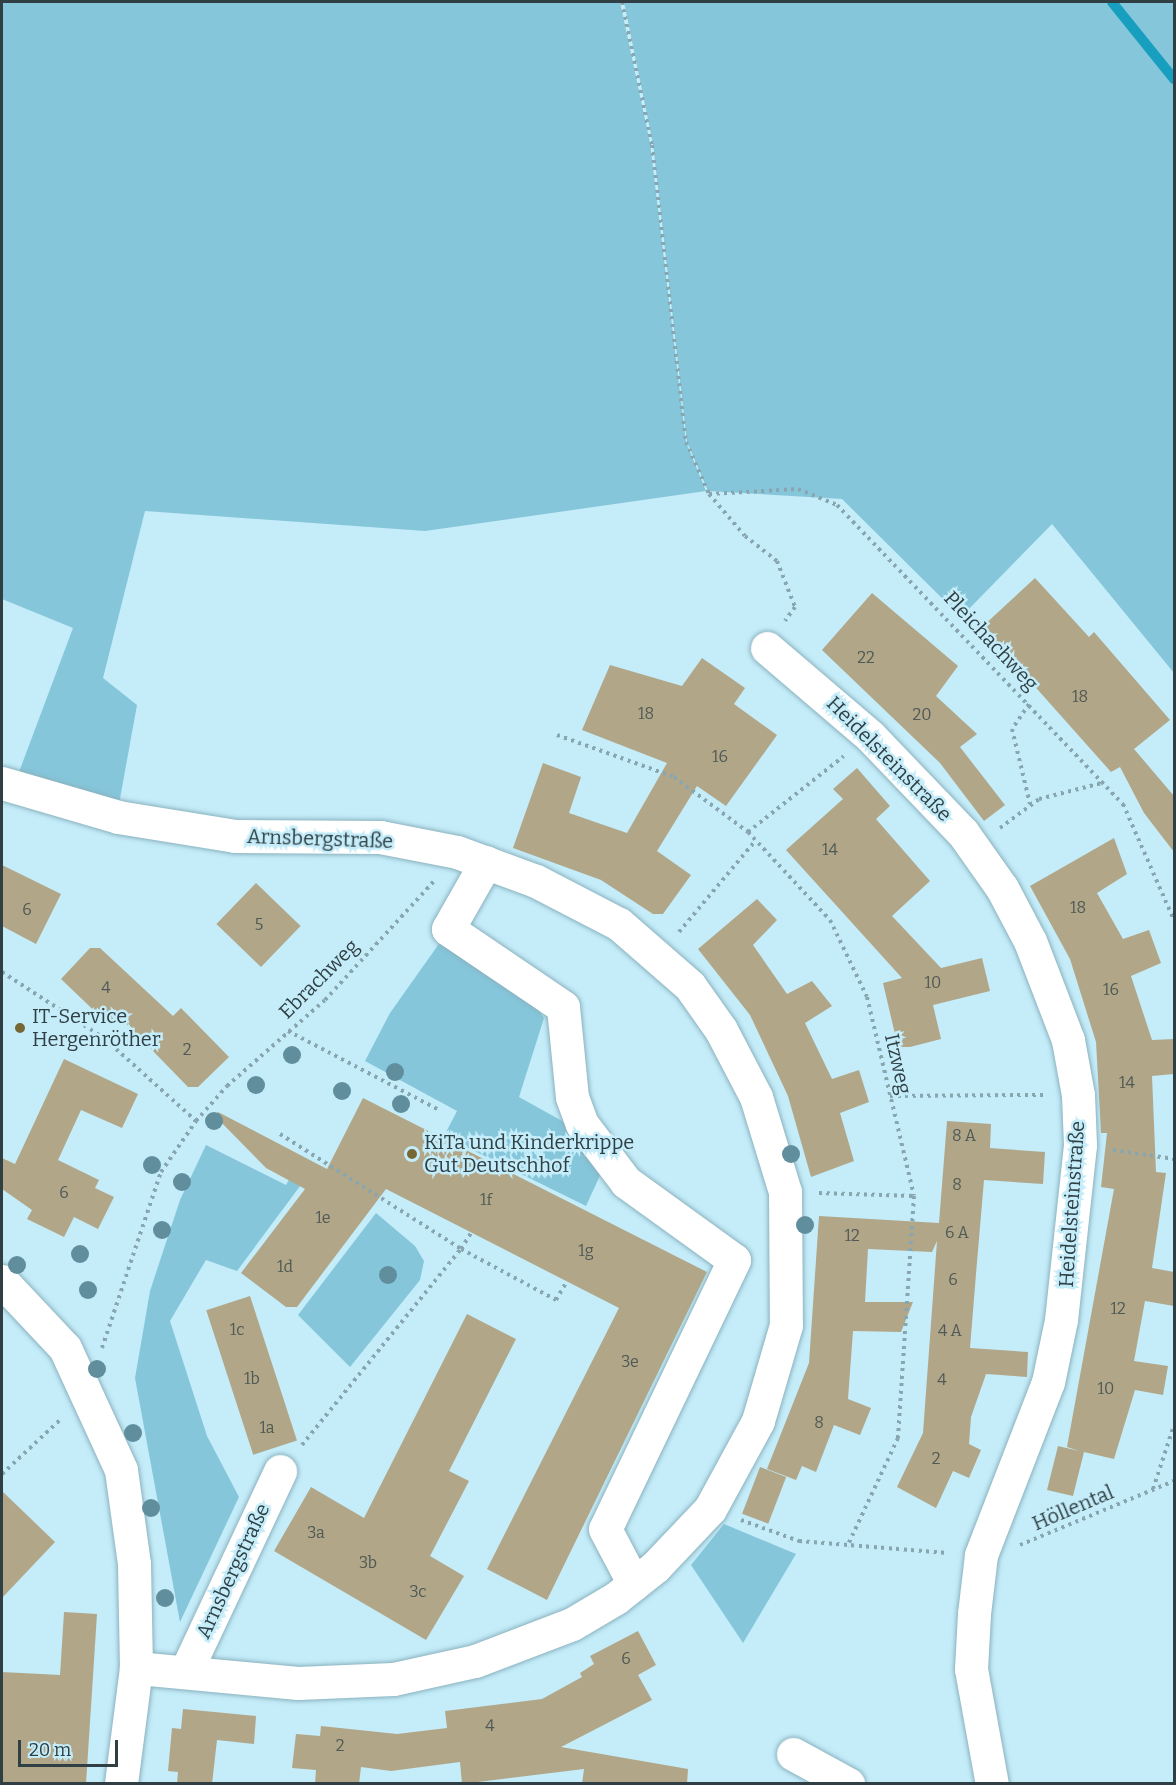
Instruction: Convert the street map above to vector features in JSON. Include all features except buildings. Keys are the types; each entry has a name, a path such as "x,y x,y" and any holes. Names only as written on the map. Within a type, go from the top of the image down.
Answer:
{"street":[{"name":"Heidelsteinstraße","path":"767,648 870,735 963,833 1002,888 1049,984 1078,1095 1075,1209 1059,1331 1040,1403 981,1555 971,1669 992,1784"},
{"name":"Arnsbergstraße","path":"2,783 118,817 235,836 380,837 471,857 536,881 619,924 690,987 721,1030 756,1097 785,1192 786,1325 758,1421 710,1509 634,1584 572,1624 475,1661 393,1679 298,1683 135,1668"},
{"path":"471,857 448,929 563,1007 572,1098 582,1124 626,1182 734,1260 605,1529 634,1584"},
{"path":"2,1281 65,1348 122,1470 134,1564 135,1668 121,1784"},
{"name":"Arnsbergstraße","path":"186,1671 280,1471"},
{"path":"793,1754 848,1784"}],"path":[{"path":"622,2 652,146 686,442 709,494 745,536 777,561 795,607 767,648"},
{"name":"Pleichachweg","path":"709,494 798,489 837,504 1123,804 1174,920"},
{"path":"1029,704 1012,729 1030,804"},
{"name":"Itzweg","path":"557,735 674,777 748,832 830,920 867,997 914,1196 898,1438 847,1547"},
{"path":"748,832 870,735"},
{"path":"997,831 1030,804 1102,783"},
{"path":"682,928 756,840"},
{"name":"Ebrachweg","path":"87,1396 160,1172 196,1121 288,1031 325,1000 471,857"},
{"path":"2,972 105,1039 196,1121"},
{"path":"288,1031 439,1110"},
{"path":"890,1096 1078,1095"},
{"path":"280,1134 461,1249 556,1300 567,1281"},
{"path":"1111,1150 1174,1159"},
{"path":"817,1193 914,1196"},
{"path":"280,1471 461,1249 471,1233"},
{"path":"2,1474 87,1396"},
{"path":"1153,1490 1174,1425"},
{"name":"Höllental","path":"728,1516 800,1541 847,1547 981,1555 1025,1544 1174,1481"}],"shaded area":[{"path":"2,2 620,2 650,143 686,442 706,491 425,531 145,511 103,678 137,705 117,815 13,788 73,628 2,599"},
{"path":"624,2 1174,2 1174,673 1052,524 961,617 842,499 708,491 687,442 653,144"},
{"path":"441,941 529,997 544,1018 519,1097 573,1127 603,1169 586,1206 444,1136 457,1111 365,1061 390,1013"},
{"path":"206,1145 286,1185 299,1161 309,1174 237,1271 206,1260 170,1321 207,1436 239,1497 180,1622 135,1378 150,1291 180,1200"},
{"path":"376,1213 415,1246 424,1261 420,1280 350,1367 298,1315"},
{"path":"724,1524 796,1554 743,1643 691,1565"}],"waterway":[{"path":"1112,2 1174,79"}],"place":[{"name":"IT-Service Hergenröther","path":"20,1028"},
{"name":"KiTa und Kinderkrippe Gut Deutschhof","path":"412,1154"}]}
